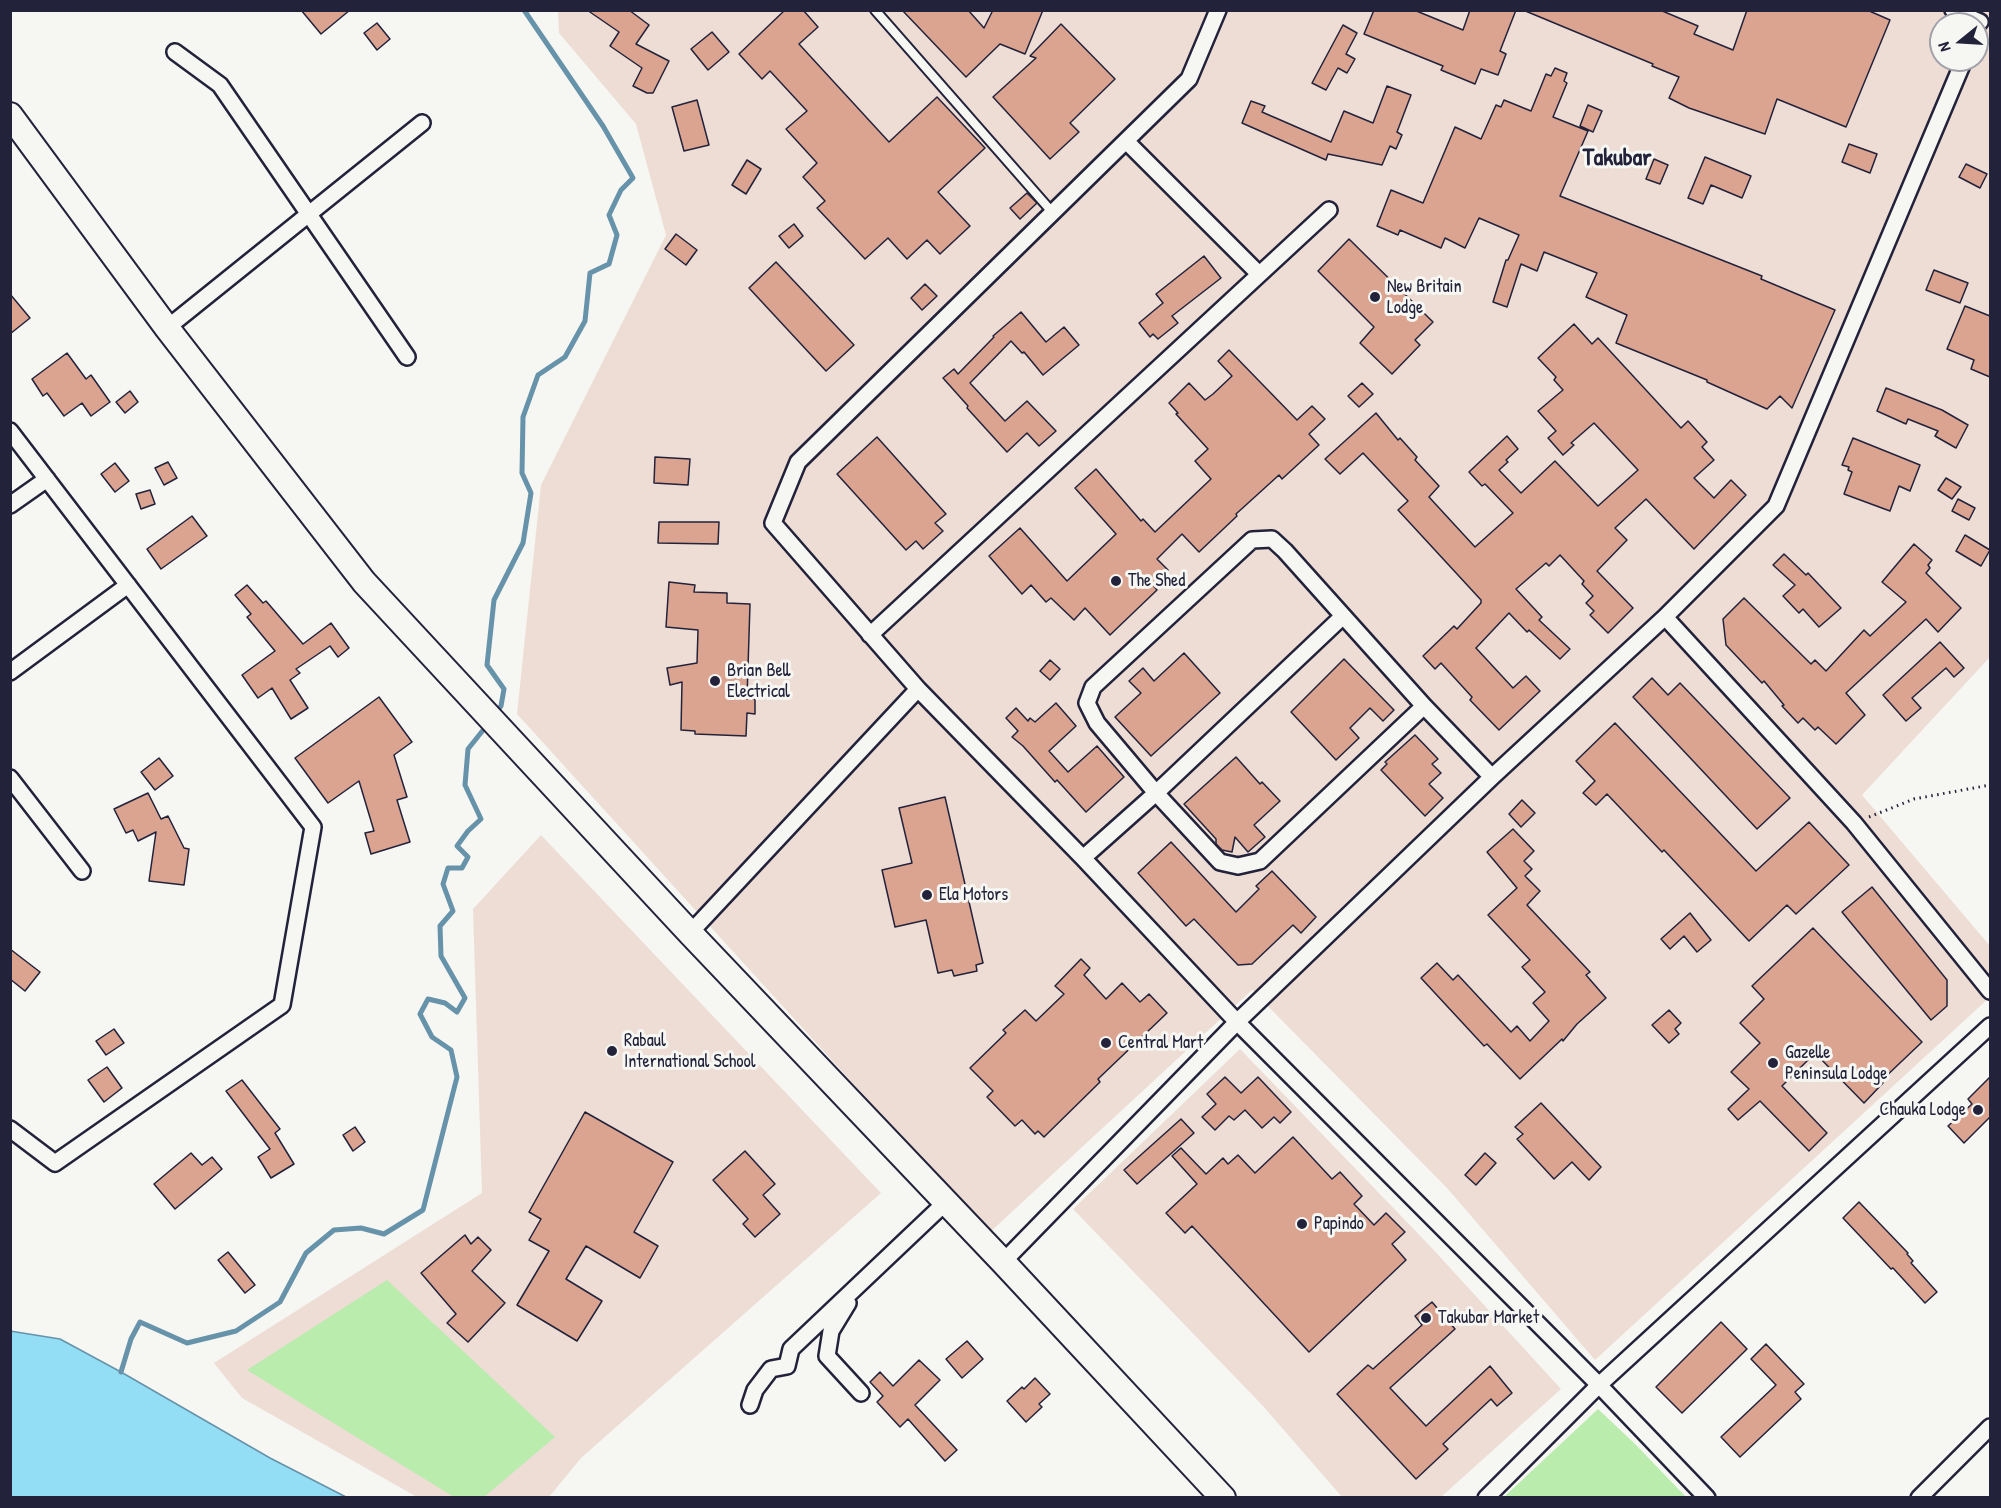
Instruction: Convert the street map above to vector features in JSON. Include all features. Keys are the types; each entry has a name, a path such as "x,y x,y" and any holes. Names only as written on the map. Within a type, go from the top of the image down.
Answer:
{"main road":[{"path":"10,115 167,328 364,582 690,933 1223,1497"}],"street":[{"path":"1218,10 1189,79 798,462 773,523 918,689 1083,858 1237,1022 1599,1385 1707,1497"},
{"path":"175,52 220,86 407,357"},
{"path":"1003,1262 1237,1022 1492,777 1665,616 1776,506 1959,72"},
{"path":"167,328 422,123"},
{"path":"1126,141 1259,274"},
{"path":"870,635 1329,210"},
{"path":"10,431 313,827 282,1005 55,1163 10,1129"},
{"path":"10,505 47,479"},
{"path":"1424,706 1260,861 1238,866 1220,862 1156,793 1097,723 1087,703 1093,687 1252,540 1272,539 1492,777"},
{"path":"10,672 128,585"},
{"path":"1665,616 1854,823 1990,991"},
{"path":"1083,858 1156,793 1342,617"},
{"path":"690,933 918,689"},
{"path":"10,778 82,871"},
{"path":"1486,1497 1599,1385 1990,1026"},
{"path":"750,1405 754,1390 771,1369 787,1366 791,1349 946,1202"},
{"path":"860,1285 831,1331 828,1356 861,1393"},
{"path":"1919,1497 1990,1427"}],"lane":[{"path":"874,10 1053,213"}],"path":[{"path":"1854,823 1914,799 1990,785"}],"shaded area":[{"path":"558,11 1990,11 1990,657 1862,795 1990,946 1990,997 1595,1360 1447,1188 1252,990 989,1233 517,714 541,485 666,235 636,124 559,33"},
{"name":"Rabaul International School","path":"541,835 881,1193 581,1458 549,1497 417,1497 242,1398 214,1363 482,1193 473,909"},
{"path":"1240,1049 1430,1246 1561,1389 1441,1497 1342,1497 1263,1406 1073,1209"}],"green space":[{"path":"387,1280 555,1437 484,1497 454,1497 247,1370"},
{"path":"1598,1409 1686,1497 1504,1497"}],"water":[{"path":"10,1331 60,1339 270,1458 346,1497 11,1497"}],"building":[{"path":"301,10 350,10 321,34"},
{"path":"587,10 629,10 649,25 636,44 669,61 653,93 647,93 633,86 642,68 610,46 619,32"},
{"path":"785,10 803,10 818,27 799,44 889,142 937,97 985,148 938,192 970,226 940,254 927,240 907,259 888,238 865,259 817,208 825,201 803,177 817,163 786,129 807,111 770,71 762,79 739,54"},
{"path":"902,10 968,10 984,28 993,10 1043,10 1025,54 1000,44 966,77"},
{"path":"1374,10 1414,10 1463,30 1470,10 1516,10 1500,51 1506,54 1498,75 1481,69 1475,84 1441,70 1443,66 1364,34"},
{"path":"1523,10 1660,10 1698,26 1694,34 1733,50 1747,10 1867,10 1890,20 1846,127 1777,99 1765,134 1689,108 1669,98 1679,77"},
{"path":"377,23 390,39 377,50 364,33"},
{"path":"1061,24 1115,79 1070,123 1079,132 1050,159 993,97 1036,58 1030,56"},
{"path":"1343,25 1357,33 1346,54 1355,59 1347,73 1338,68 1326,90 1312,83"},
{"path":"712,32 729,52 708,70 691,49"},
{"path":"1555,68 1567,73 1564,81 1567,83 1553,117 1588,131 1560,196 1762,276 1761,279 1835,310 1792,408 1780,396 1767,409 1707,382 1707,380 1616,343 1627,315 1586,297 1597,273 1544,252 1537,271 1521,264 1507,307 1493,302 1506,260 1519,235 1479,218 1465,248 1445,238 1441,248 1400,230 1398,235 1377,226 1391,190 1423,203 1455,127 1481,139 1496,105 1501,107 1504,100 1531,111 1546,74 1551,76"},
{"path":"1387,86 1411,95 1397,132 1402,135 1396,149 1390,146 1382,165 1328,154 1326,160 1242,123 1251,101 1265,106 1262,112 1331,142 1344,111 1373,123"},
{"path":"697,100 709,145 684,151 672,107"},
{"path":"1588,105 1602,111 1593,132 1580,126"},
{"path":"1849,144 1877,154 1870,173 1842,162"},
{"path":"1705,157 1751,176 1742,198 1711,185 1703,204 1688,198"},
{"path":"1654,159 1668,165 1660,184 1646,179"},
{"path":"747,160 761,169 746,194 732,185"},
{"path":"1966,164 1987,174 1980,188 1959,177"},
{"path":"1027,193 1037,203 1020,219 1010,208"},
{"path":"794,224 803,236 789,248 779,236"},
{"path":"676,234 697,250 686,265 665,249"},
{"name":"New Britain Lodge","path":"1349,239 1433,322 1415,340 1420,345 1392,374 1360,343 1374,327 1318,271"},
{"path":"1204,256 1221,278 1172,316 1178,323 1158,339 1153,334 1150,337 1139,323 1163,303 1156,294"},
{"path":"776,262 854,345 826,371 749,288"},
{"path":"1934,270 1968,283 1960,303 1926,290"},
{"path":"925,284 937,296 922,310 911,298"},
{"path":"10,294 30,318 10,334"},
{"path":"1965,306 1990,316 1990,377 1971,369 1974,360 1947,349"},
{"path":"1021,312 1046,342 1064,327 1079,345 1043,375 1024,352 1022,353 1011,341 970,383 1005,421 1027,401 1056,431 1039,446 1027,433 1007,452 943,378 954,369 958,374 993,336"},
{"path":"1574,324 1592,344 1598,338 1681,428 1688,421 1707,442 1702,447 1714,460 1694,478 1714,498 1731,480 1746,495 1694,549 1646,499 1615,528 1627,540 1597,571 1633,608 1608,633 1590,615 1594,611 1586,603 1593,596 1582,584 1584,581 1560,555 1549,566 1546,563 1516,589 1542,617 1539,620 1570,649 1560,659 1529,630 1527,632 1509,613 1476,648 1513,688 1526,676 1540,691 1499,730 1470,700 1472,697 1441,663 1435,669 1423,656 1454,626 1457,629 1481,603 1481,600 1398,510 1408,501 1363,453 1340,474 1325,459 1376,413 1398,440 1400,438 1417,457 1415,460 1439,486 1429,497 1475,547 1513,513 1485,484 1482,486 1469,472 1507,436 1518,449 1499,470 1521,493 1555,461 1598,506 1638,470 1594,423 1571,443 1574,445 1563,455 1548,438 1556,431 1538,411 1563,390 1554,380 1556,377 1538,358"},
{"path":"1229,350 1297,420 1312,406 1325,419 1309,434 1319,445 1282,479 1279,475 1199,552 1182,534 1157,559 1168,570 1153,585 1157,590 1110,635 1085,608 1074,620 1051,598 1046,602 1031,585 1022,594 989,556 1020,528 1067,581 1116,534 1075,488 1096,469 1141,521 1143,519 1155,532 1211,479 1195,461 1208,449 1169,403 1189,383 1205,400 1213,394 1232,376 1218,361"},
{"path":"67,353 86,379 91,375 110,402 91,416 82,403 64,416 47,393 43,396 32,379"},
{"path":"1362,383 1373,394 1359,407 1348,396"},
{"path":"1886,388 1942,410 1968,425 1956,448 1935,436 1938,431 1908,419 1906,424 1877,411"},
{"path":"130,391 138,402 125,413 116,402"},
{"path":"877,437 946,514 935,523 943,531 923,549 916,541 906,550 837,474"},
{"path":"1853,438 1920,465 1910,491 1899,486 1890,511 1844,494 1852,472 1848,470 1849,467 1842,465"},
{"path":"655,457 690,459 688,485 654,483"},
{"path":"168,462 177,478 164,485 155,468"},
{"path":"115,463 129,481 115,492 101,474"},
{"path":"1946,478 1961,487 1952,499 1938,490"},
{"path":"150,490 155,504 141,509 136,494"},
{"path":"1958,499 1975,508 1969,520 1952,511"},
{"path":"192,516 207,536 161,569 147,549"},
{"path":"659,522 719,522 718,544 658,543"},
{"path":"1965,535 1990,550 1981,566 1956,551"},
{"path":"1914,544 1932,560 1926,573 1961,608 1938,632 1926,619 1846,693 1865,715 1836,744 1818,727 1815,730 1803,718 1798,723 1764,681 1762,683 1726,645 1723,619 1744,598 1811,664 1815,660 1826,671 1864,630 1870,636 1906,602 1882,582"},
{"path":"1784,554 1806,575 1808,573 1841,608 1819,627 1803,609 1799,613 1783,596 1795,585 1773,565"},
{"name":"Brian Bell Electrical","path":"669,582 695,585 694,592 727,593 727,603 750,604 747,699 755,699 755,714 747,713 746,736 695,734 695,731 681,730 682,682 670,685 667,668 697,663 698,630 666,627"},
{"path":"247,585 263,603 266,601 303,644 331,623 349,648 338,657 330,646 296,669 300,673 290,680 308,708 291,719 272,688 258,698 242,675 275,651 247,617 251,614 235,595"},
{"path":"1940,642 1964,668 1954,677 1946,668 1912,698 1921,708 1906,721 1883,695"},
{"path":"1184,653 1220,693 1151,756 1115,717 1141,693 1129,681 1143,668 1154,681"},
{"path":"1344,659 1394,710 1383,721 1370,708 1350,728 1359,738 1336,760 1291,712"},
{"path":"1050,660 1060,669 1050,680 1040,671"},
{"path":"1652,678 1668,695 1680,683 1790,798 1757,829 1633,697"},
{"path":"379,697 412,742 394,755 407,797 397,800 410,842 371,854 365,833 374,831 359,781 328,803 295,758"},
{"path":"1056,703 1076,726 1049,751 1068,772 1097,746 1124,777 1086,812 1057,780 1055,782 1012,737 1018,731 1006,718 1016,708 1028,721 1030,718 1035,722"},
{"path":"1615,723 1756,871 1809,822 1849,865 1796,914 1787,905 1749,941 1664,850 1662,852 1607,794 1596,805 1583,793 1595,781 1576,761"},
{"path":"1415,735 1438,759 1432,764 1441,773 1429,784 1443,798 1425,816 1381,770 1387,764 1385,762"},
{"path":"1236,757 1260,784 1262,782 1280,801 1254,825 1265,837 1248,852 1235,837 1232,852 1222,850 1216,844 1216,839 1184,804"},
{"path":"159,758 173,776 155,790 141,772"},
{"path":"148,793 161,819 168,816 184,848 189,849 184,885 149,881 156,832 138,841 133,830 126,833 114,809"},
{"name":"Ela Motors","path":"945,797 983,963 976,965 977,971 954,976 952,970 938,973 926,920 895,927 882,870 912,863 899,808"},
{"path":"1522,800 1535,813 1521,827 1509,814"},
{"path":"1513,829 1534,851 1524,861 1532,869 1525,876 1540,891 1527,905 1590,972 1586,975 1606,998 1577,1024 1563,1041 1562,1039 1520,1079 1487,1044 1484,1046 1421,978 1437,963 1453,980 1458,975 1511,1032 1517,1026 1530,1041 1549,1021 1533,1003 1545,992 1522,967 1530,960 1488,915 1517,888 1487,852"},
{"path":"1171,842 1236,912 1259,889 1256,886 1272,871 1316,917 1301,933 1293,925 1252,964 1238,965 1194,919 1186,926 1138,873"},
{"path":"1872,887 1947,980 1947,1006 1931,1020 1842,912"},
{"path":"1690,913 1711,940 1697,952 1684,936 1670,949 1661,939"},
{"path":"1813,928 1922,1042 1881,1081 1883,1083 1864,1103 1815,1053 1782,1086 1827,1133 1809,1151 1760,1101 1738,1120 1728,1109 1749,1089 1731,1072 1760,1043 1740,1023 1764,999 1752,986"},
{"path":"10,949 40,972 25,991 10,979"},
{"path":"1081,959 1090,968 1084,975 1106,999 1122,983 1140,1002 1149,994 1167,1013 1098,1079 1100,1082 1044,1137 1038,1131 1035,1134 1022,1120 1015,1126 987,1097 993,1091 970,1068 1006,1033 1003,1030 1025,1010 1036,1021 1064,994 1055,986"},
{"path":"1669,1010 1681,1023 1675,1029 1679,1034 1669,1043 1652,1025"},
{"path":"114,1029 124,1043 106,1055 96,1041"},
{"path":"107,1067 122,1088 104,1102 88,1080"},
{"path":"1225,1077 1241,1093 1258,1077 1291,1112 1280,1123 1274,1117 1262,1128 1245,1110 1234,1120 1229,1116 1215,1130 1202,1117 1216,1104 1207,1094"},
{"name":"Chauka Lodge","path":"1990,1077 1990,1117 1964,1143 1948,1126 1972,1104 1968,1099"},
{"path":"242,1080 280,1129 275,1133 294,1164 271,1178 258,1157 270,1149 226,1091"},
{"path":"1541,1103 1601,1167 1589,1180 1572,1162 1554,1179 1517,1139 1523,1134 1515,1127"},
{"path":"585,1112 673,1162 634,1232 658,1246 640,1278 586,1246 566,1279 602,1301 577,1341 517,1305 549,1251 529,1240 541,1219 529,1212"},
{"path":"1181,1119 1194,1133 1137,1184 1124,1170"},
{"path":"355,1127 365,1142 353,1151 343,1135"},
{"name":"Papindo","path":"1293,1137 1332,1179 1340,1172 1362,1196 1354,1204 1374,1225 1386,1213 1405,1232 1392,1244 1406,1260 1309,1352 1192,1226 1185,1233 1166,1213 1197,1184 1172,1156 1181,1148 1206,1174 1223,1158 1228,1164 1238,1155 1255,1173"},
{"path":"745,1151 775,1184 763,1195 780,1214 755,1237 743,1224 748,1219 713,1180"},
{"path":"191,1153 202,1165 212,1157 222,1169 175,1209 154,1184"},
{"path":"1485,1153 1496,1163 1476,1185 1465,1175"},
{"path":"1859,1202 1908,1253 1913,1261 1911,1263 1937,1292 1925,1303 1843,1218"},
{"path":"465,1235 471,1244 478,1237 491,1250 472,1271 505,1303 468,1342 447,1323 456,1314 421,1273"},
{"path":"228,1252 255,1285 245,1293 218,1260"},
{"path":"1432,1302 1455,1329 1390,1388 1426,1426 1490,1366 1512,1393 1497,1406 1491,1399 1443,1444 1448,1449 1416,1479 1337,1394 1368,1365 1373,1369 1422,1325 1415,1316"},
{"path":"1721,1322 1747,1349 1682,1413 1656,1387"},
{"path":"967,1341 983,1359 962,1378 946,1359"},
{"path":"1766,1344 1804,1384 1795,1392 1801,1399 1740,1457 1721,1437 1776,1385 1751,1359"},
{"path":"919,1360 940,1380 915,1405 957,1450 945,1461 908,1419 900,1427 877,1402 883,1396 870,1382 880,1372 893,1386"},
{"path":"1035,1378 1050,1394 1039,1404 1042,1407 1026,1422 1007,1401"}],"waterway":[{"path":"495,714 501,706 504,689 487,665 494,600 523,543 531,493 522,473 523,417 538,375 565,357 585,321 590,273 609,264 617,235 609,215 621,190 633,178 603,126 524,10"},
{"path":"121,1372 131,1339 140,1322 187,1343 236,1331 280,1302 306,1253 334,1230 361,1228 384,1234 423,1210 457,1077 451,1050 432,1037 420,1014 428,999 445,1003 457,1012 465,998 441,956 440,926 453,911 443,884 448,868 462,868 468,857 457,846 481,819 465,785 468,749 488,724"}],"place":[{"name":"New Britain Lodge","path":"1375,297"},
{"name":"The Shed","path":"1116,581"},
{"name":"Brian Bell Electrical","path":"715,681"},
{"name":"Ela Motors","path":"927,895"},
{"name":"Central Mart","path":"1106,1043"},
{"name":"Rabaul International School","path":"612,1051"},
{"name":"Gazelle Peninsula Lodge","path":"1773,1063"},
{"name":"Chauka Lodge","path":"1978,1110"},
{"name":"Papindo","path":"1302,1224"},
{"name":"Takubar Market","path":"1426,1318"}],"district":[{"name":"Takubar","path":"1617,159"}]}
